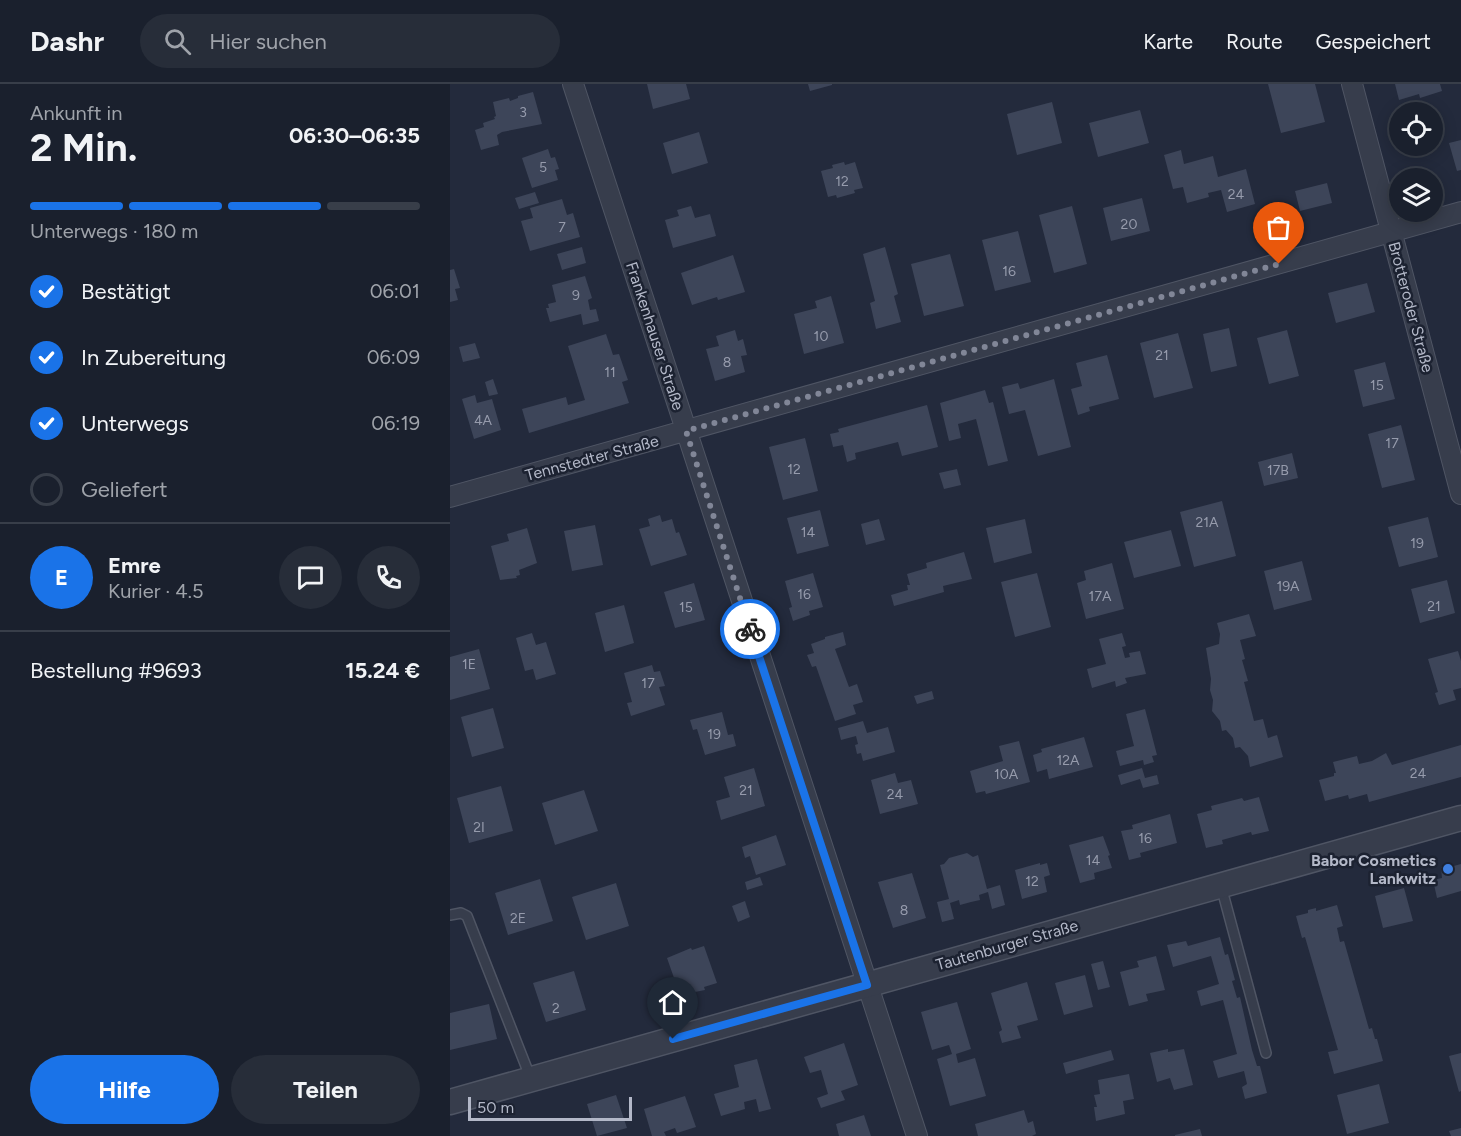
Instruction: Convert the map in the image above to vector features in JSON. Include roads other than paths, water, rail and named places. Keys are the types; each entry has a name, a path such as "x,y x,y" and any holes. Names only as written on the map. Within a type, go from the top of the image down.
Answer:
{"street":[{"name":"Frankenhauser Straße","path":"573,84 917,1136"},
{"name":"Brotteroder Straße","path":"1352,84 1461,494"},
{"name":"Tennstedter Straße","path":"450,497 1461,212"},
{"name":"Tautenburger Straße","path":"450,1102 1461,818"}],"lane":[{"path":"1221,886 1266,1053"},
{"path":"450,915 461,913 467,916 542,1076"}],"place":[{"name":"Babor Cosmetics Lankwitz","path":"1448,869"}]}
